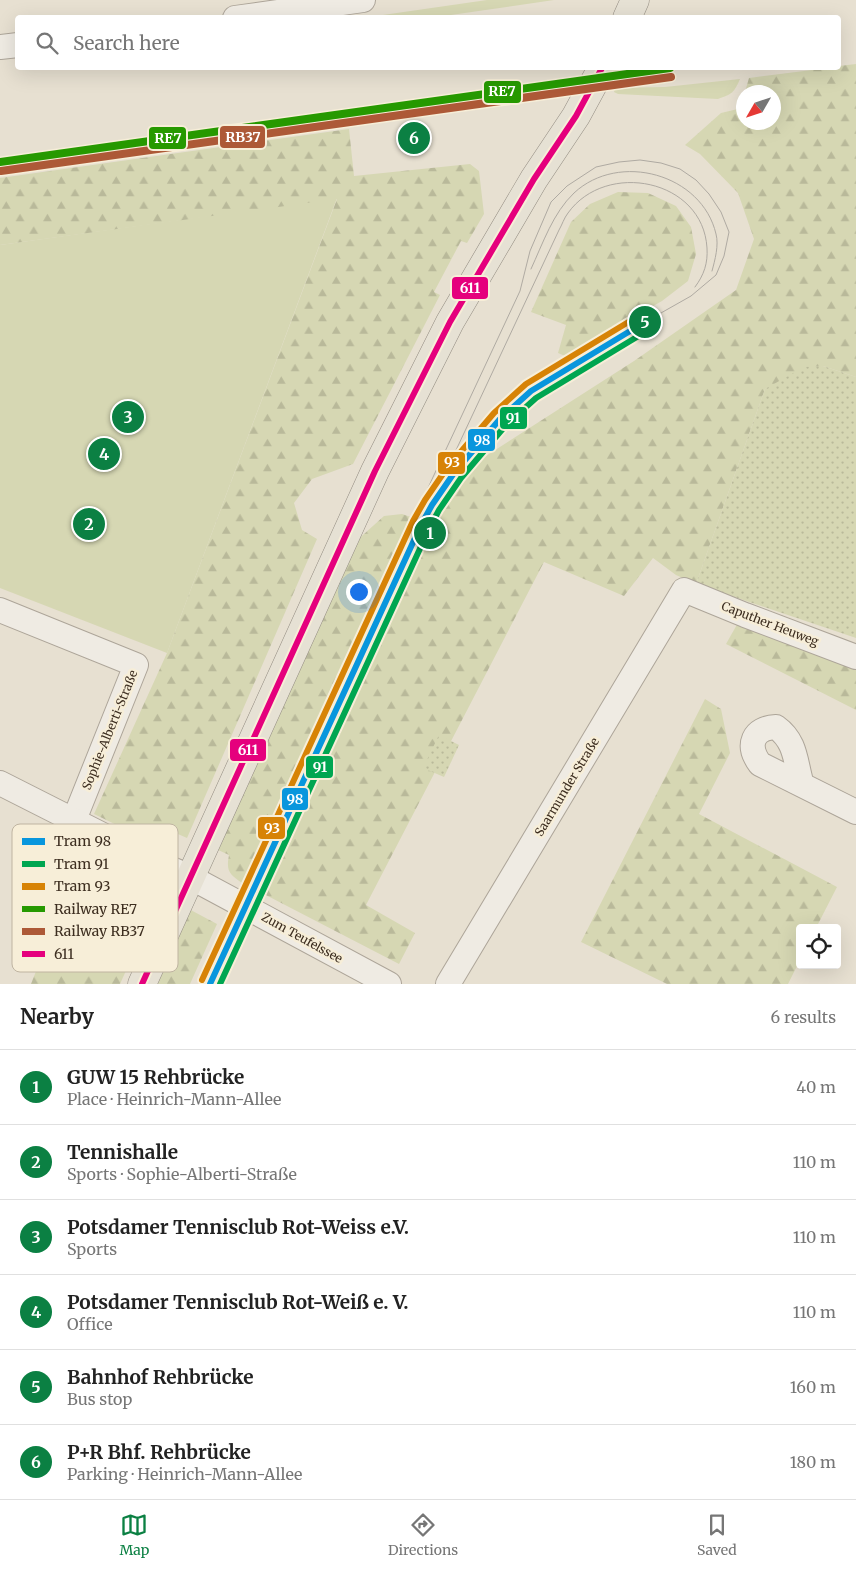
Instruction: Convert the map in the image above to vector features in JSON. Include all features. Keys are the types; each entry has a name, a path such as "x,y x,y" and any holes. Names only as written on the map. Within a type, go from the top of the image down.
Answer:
{"main road":[{"path":"628,15 635,0"},
{"path":"178,904 376,471 450,322 534,179 564,135 601,70"},
{"path":"142,984 147,972"}],"street":[{"path":"256,15 363,0"},
{"path":"0,47 15,45"},
{"name":"Caputher Heuweg","path":"684,590 856,657"},
{"name":"Saarmunder Straße","path":"448,984 684,590"},
{"name":"Sophie-Alberti-Straße","path":"0,610 136,665 74,820"},
{"name":"Zum Teufelssee","path":"0,783 82,824"},
{"path":"802,785 856,812"},
{"name":"Zum Teufelssee","path":"178,872 389,984"}],"green space":[{"path":"487,0 554,0 451,15 383,15"},
{"path":"856,64 856,377 823,366 765,389 696,584 676,575 653,558 624,596 544,562 366,905 415,933 399,964 260,892 460,475 489,454 634,361 736,290 754,239 738,193 700,154 685,145 721,113 736,109 736,130 781,130 781,85 747,85 749,78 812,70 841,70 841,66"},
{"path":"740,79 732,92 718,99 618,94 614,92 615,88 665,87"},
{"path":"349,129 354,176 470,164 479,171 484,214 467,243 461,241 434,292 440,295 353,464 312,479 294,503 302,530 317,539 187,838 178,834 178,824 115,824 94,814 167,653 337,199 0,245 0,178"},
{"path":"618,192 648,193 676,206 691,227 696,254 688,281 662,301 565,356 558,353 566,325 531,312 571,222 590,204"},
{"path":"337,198 167,653 0,588 0,245"},
{"path":"823,366 856,377 856,638 696,584 765,389 804,367"},
{"path":"402,514 411,517 242,883 228,869 229,855 216,849 354,543 384,516"},
{"path":"739,621 856,664 856,710 726,644"},
{"path":"705,699 721,709 730,753 699,814 837,887 818,924 796,924 796,968 788,984 667,984 581,942"},
{"path":"439,735 459,745 444,777 423,768"},
{"path":"187,908 217,924 190,984 154,984 159,972 178,972 178,929"},
{"path":"36,972 125,972 120,984 31,984"}],"tram line":[{"path":"427,490 520,291 530,251 551,202 567,186 596,167 640,160 661,163 680,169 696,180 709,194 721,212 729,232 724,256 716,275 691,296 645,322"},
{"path":"531,269 554,219 574,193 592,180 613,173 635,172 657,175 677,184 694,196 708,213 717,238 712,271"},
{"path":"421,525 564,219 585,196 605,186 628,183 650,185 671,193 689,206 701,225 707,248 705,269 695,287"},
{"name":"93","path":"202,980 413,521 425,500 447,468 494,413 526,384 640,315"},
{"name":"98","path":"210,984 421,525 432,505 454,473 500,419 531,391 645,322"},
{"name":"91","path":"220,984 439,510 461,478 506,425 536,398 650,329"}],"rail line":[{"name":"RE7","path":"0,162 656,70"},
{"name":"RB37","path":"1,171 671,77"}],"transit line":[{"name":"611","path":"178,905 375,471 450,322 534,179 576,116 601,70"},
{"name":"611","path":"142,984 147,972"}],"place":[{"name":"P+R Bhf. Rehbrücke","path":"414,138"},
{"name":"Bahnhof Rehbrücke","path":"645,322"},
{"name":"Potsdamer Tennisclub Rot-Weiss e.V.","path":"128,417"},
{"name":"Potsdamer Tennisclub Rot-Weiß e. V.","path":"104,454"},
{"name":"Tennishalle","path":"89,524"},
{"name":"GUW 15 Rehbrücke","path":"430,533"}]}
